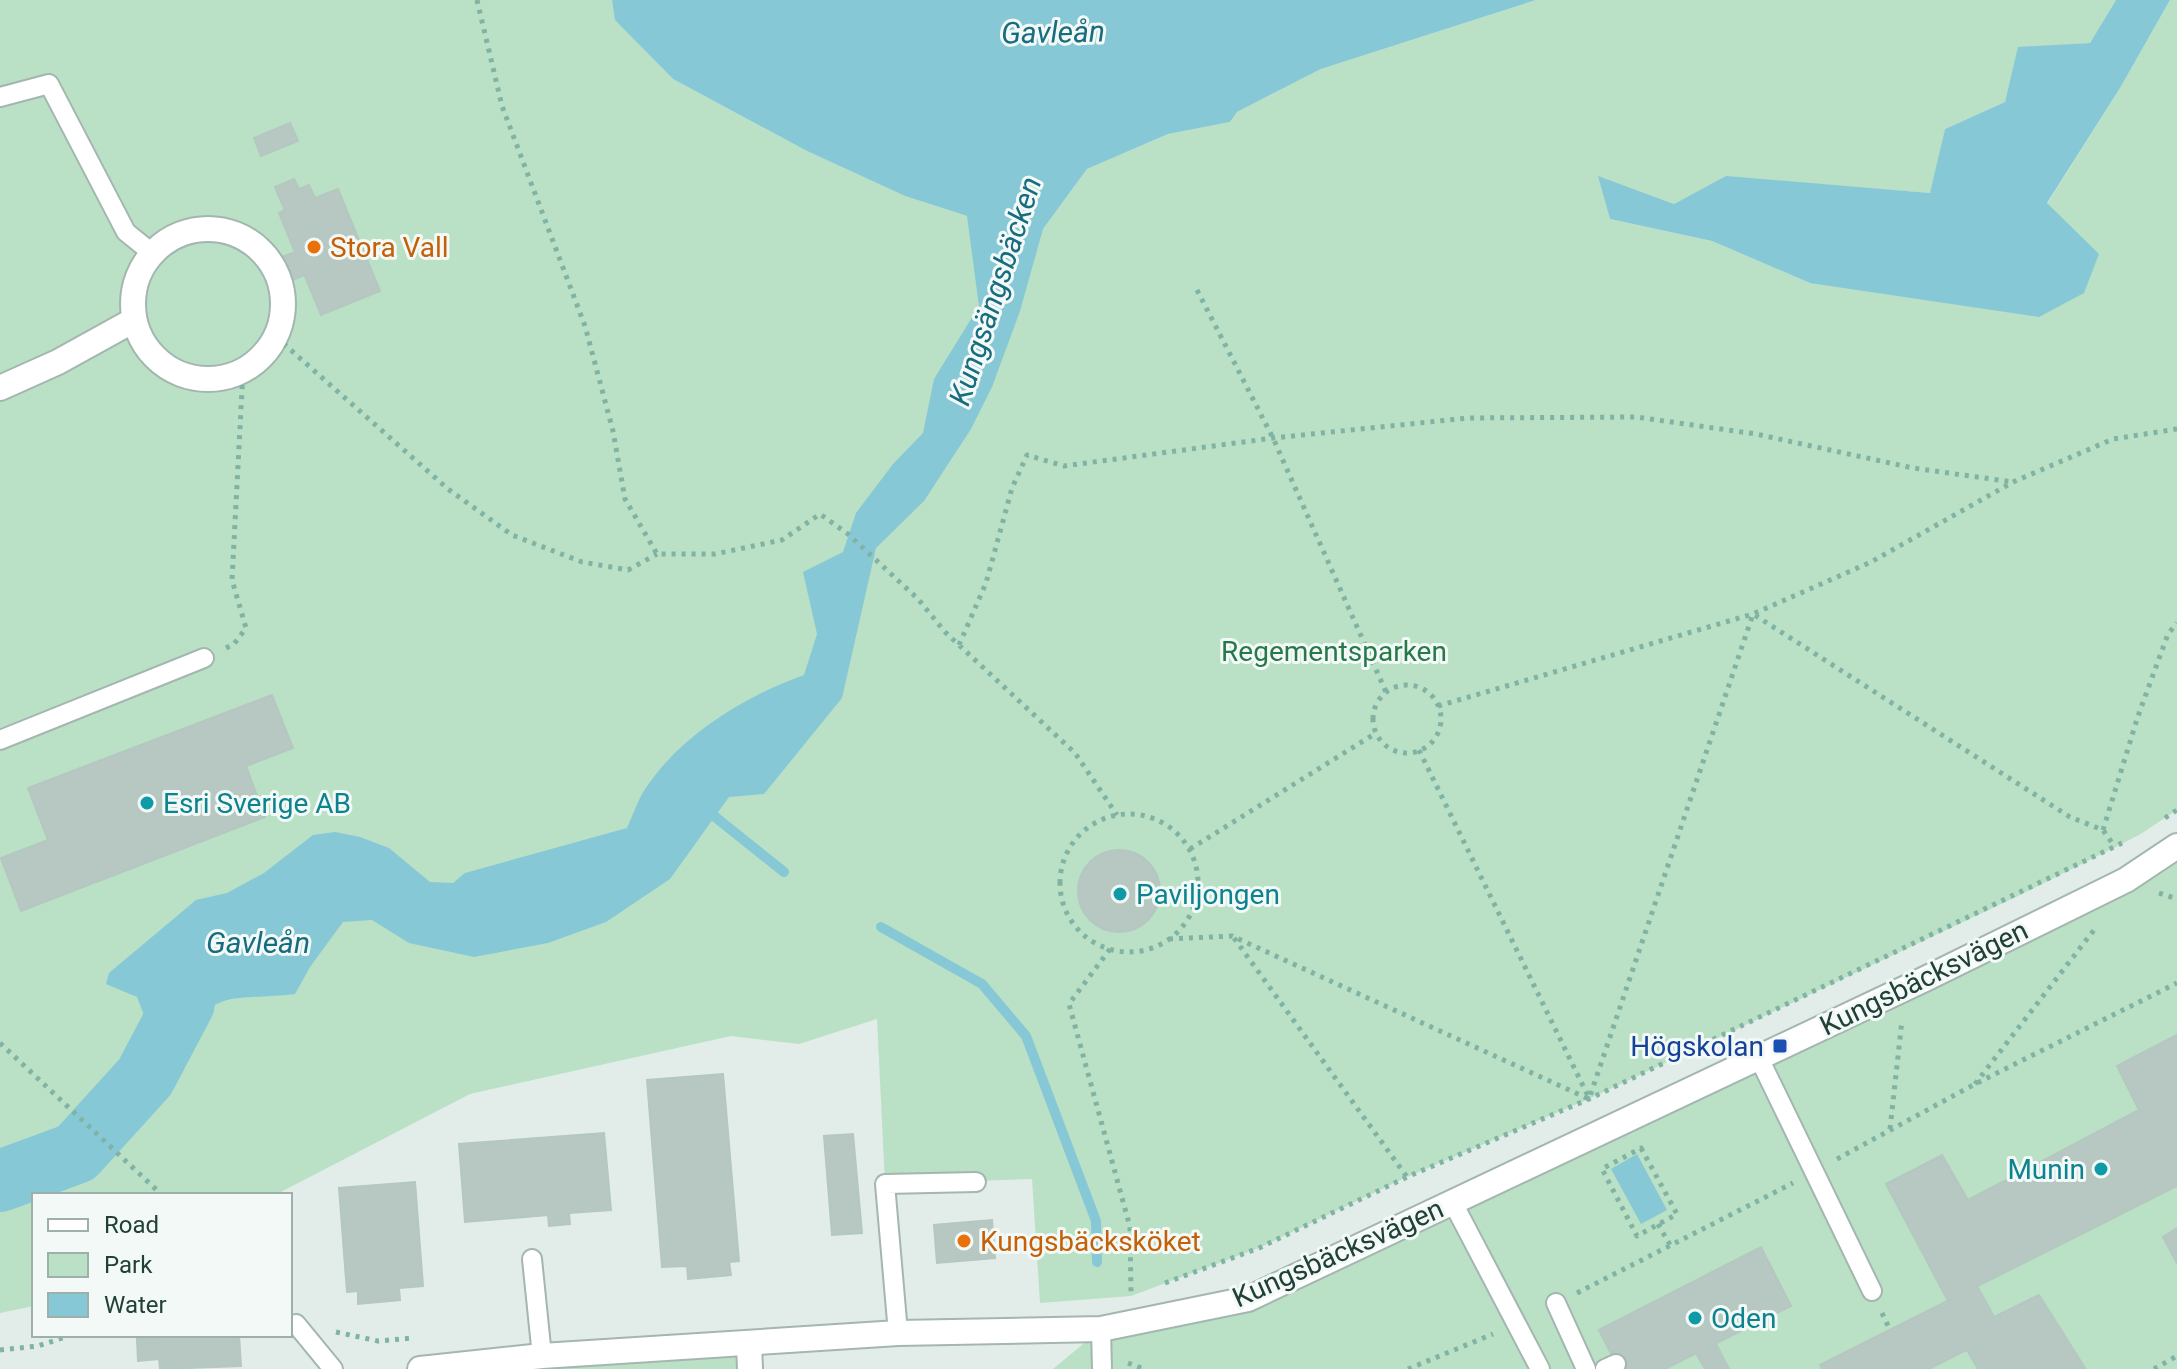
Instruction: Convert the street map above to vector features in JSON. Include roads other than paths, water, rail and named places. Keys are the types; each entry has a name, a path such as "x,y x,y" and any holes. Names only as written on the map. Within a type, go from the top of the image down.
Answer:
{"street":[{"path":"217,229 240,236 260,249 278,279 283,314 276,337 262,357 243,371 221,379 198,379 176,373 157,360 142,341 134,320 133,297 139,273 152,253 171,239 193,230 217,229"},
{"path":"0,388 58,362 134,320"},
{"name":"Kungsbäcksvägen","path":"420,1369 542,1356 898,1333 1101,1329 1248,1299 2126,880 2177,846"},
{"path":"749,1343 750,1369"}],"lane":[{"path":"0,97 49,84 126,232 152,253"},
{"path":"0,740 204,658"},
{"path":"1758,1056 1872,1291"},
{"path":"898,1333 885,1184 976,1182"},
{"path":"1452,1201 1540,1369"},
{"path":"532,1259 542,1356"},
{"path":"1556,1303 1586,1369"},
{"path":"296,1324 333,1369"},
{"path":"1101,1329 1102,1369"}],"water":[{"name":"Gavleån","path":"612,0 1536,0 1321,69 1237,112 1230,122 1168,134 1087,169 1043,229 1020,311 992,387 971,429 924,501 876,548 842,698 764,794 729,797 670,879 606,922 548,943 474,957 409,943 372,920 343,922 310,967 295,994 227,1000 201,1015 185,1038 165,1094 134,1069 144,1015 137,997 106,984 109,973 196,900 227,893 264,873 313,835 335,832 360,837 389,848 430,882 453,883 465,873 627,828 642,794 657,773 693,737 735,707 804,675 817,634 803,572 843,552 856,513 893,464 923,433 934,379 979,306 967,216 905,196 807,151 673,79 615,20"},
{"path":"2116,0 2170,0 2120,88 2047,203 2099,254 2084,293 2039,317 1810,283 1712,241 1610,219 1598,176 1674,204 1726,176 1930,193 1945,129 2005,102 2018,47 2090,43"},
{"path":"1637,1154 1667,1210 1641,1224 1611,1169"}],"waterway":[{"path":"704,808 784,872"},
{"path":"881,927 982,984 1026,1036 1096,1221 1097,1262"},
{"name":"Kungsängsbäcken","path":"0,1181 76,1153 145,1077 184,1003"}],"place":[{"name":"Stora Vall","path":"314,247"},
{"name":"Esri Sverige AB","path":"147,803"},
{"name":"Paviljongen","path":"1120,894"},
{"name":"Högskolan","path":"1780,1046"},
{"name":"Munin","path":"2101,1169"},
{"name":"Kungsbäcksköket","path":"964,1241"},
{"name":"Oden","path":"1695,1318"}],"park label":[{"name":"Regementsparken","path":"1334,651"}]}
